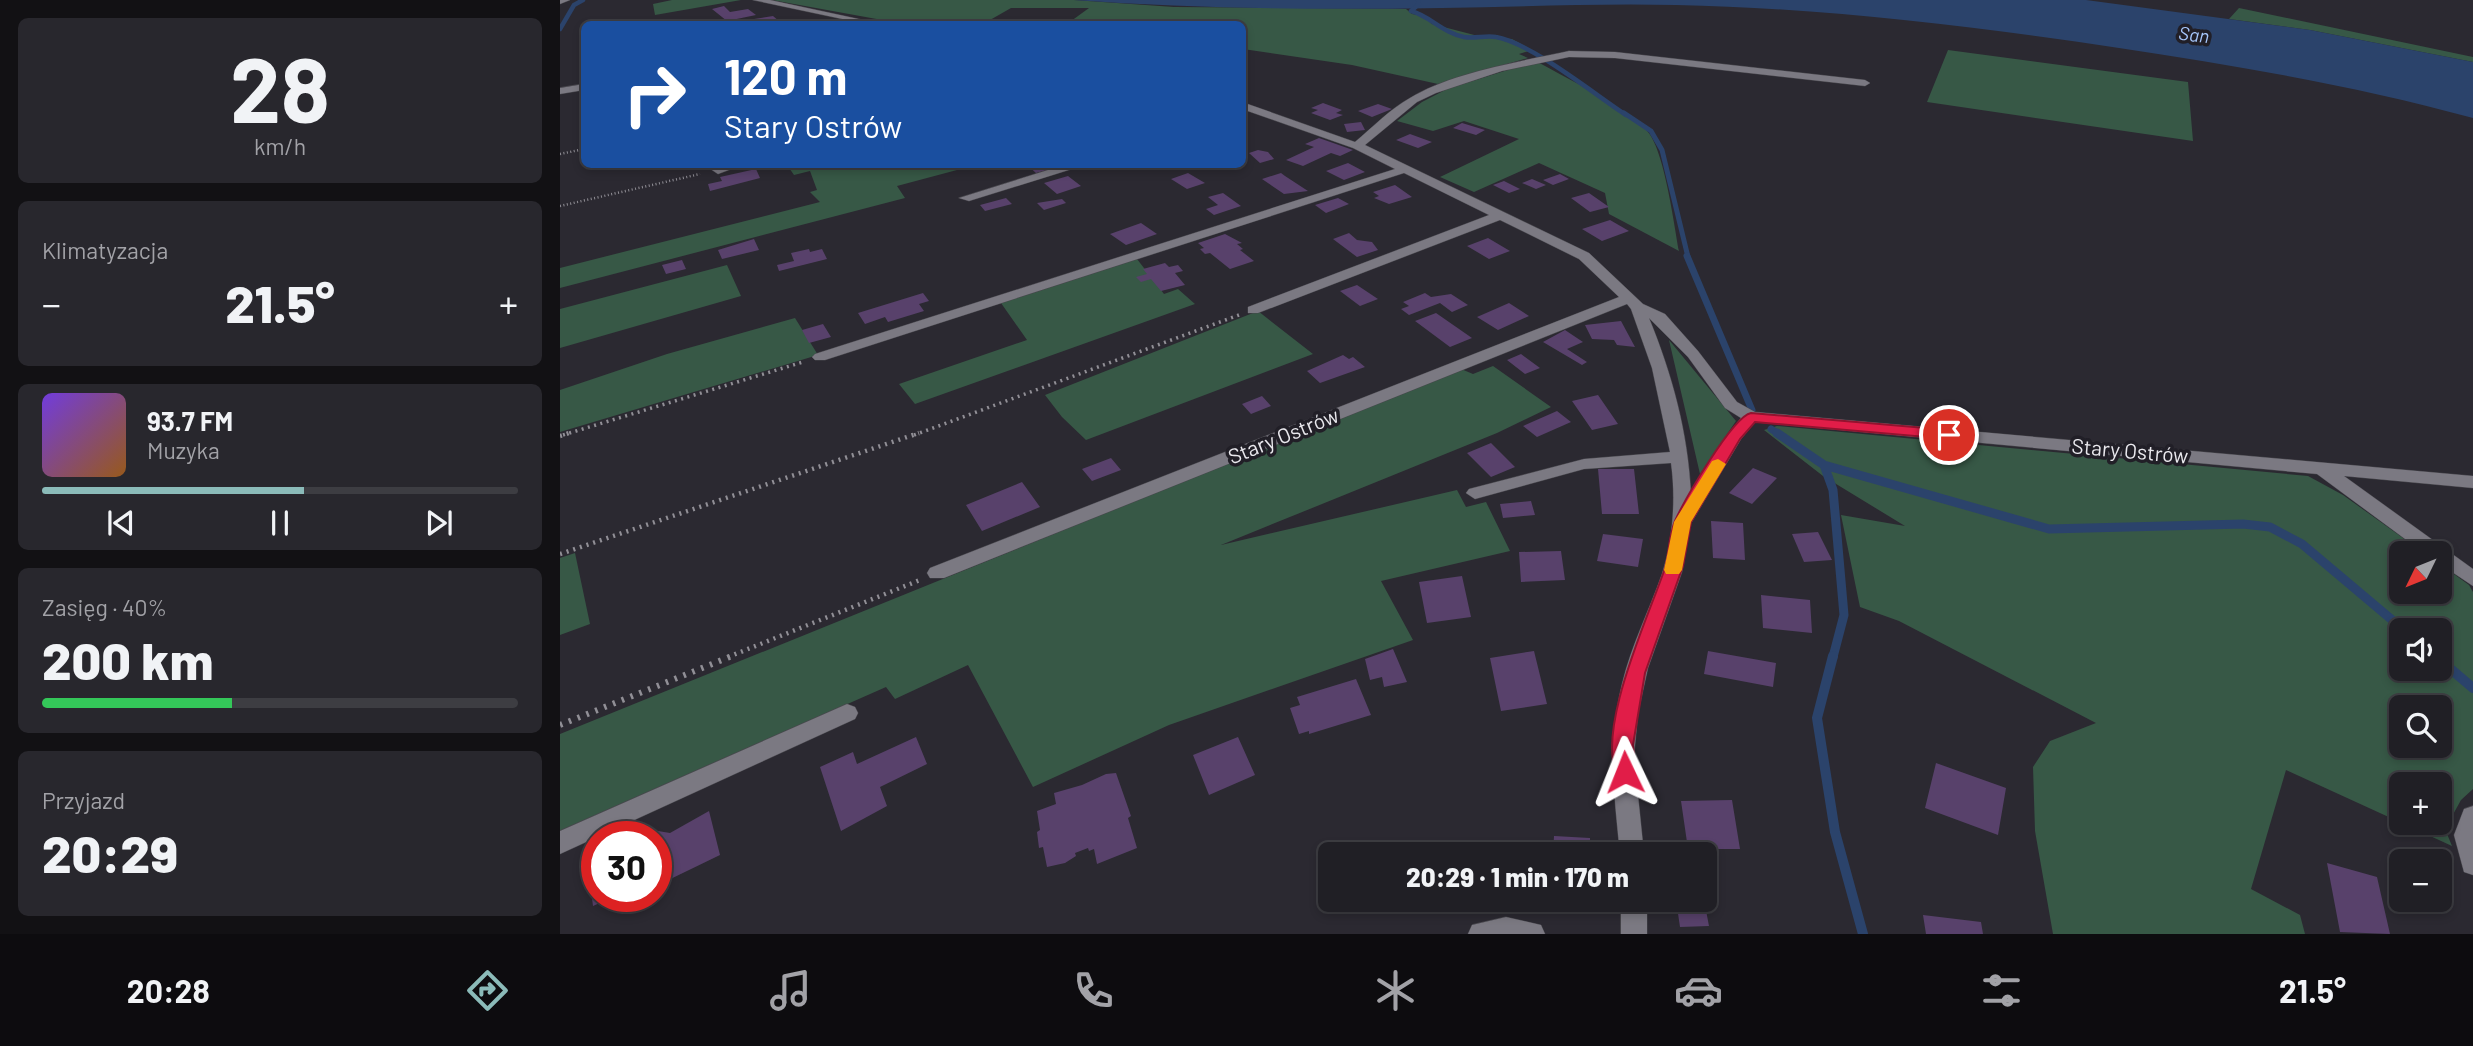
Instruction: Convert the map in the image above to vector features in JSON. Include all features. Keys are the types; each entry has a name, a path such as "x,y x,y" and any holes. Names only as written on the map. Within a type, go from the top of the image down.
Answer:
{"street":[{"path":"560,1 566,0"},
{"path":"757,0 862,21"},
{"path":"1357,146 1413,100 1432,91 1461,79 1544,58 1594,53 1865,83"},
{"path":"560,91 581,88"},
{"path":"1246,107 1357,146 1584,256 1634,302 1660,317 1693,354 1731,405 1751,417 1734,437 1683,522"},
{"path":"1246,118 1263,113"},
{"path":"718,170 725,168"},
{"path":"965,198 1068,168"},
{"path":"820,357 1406,169"},
{"path":"1253,310 1501,215"},
{"path":"1631,842 1623,745 1635,673 1674,566 1683,522 1678,457 1669,405 1659,363 1634,302"},
{"name":"Stary Ostrów","path":"937,573 1634,302"},
{"name":"Stary Ostrów","path":"1751,417 2473,482"},
{"path":"1475,493 1584,464 1678,457"},
{"path":"2320,467 2473,579"},
{"path":"560,843 847,713"},
{"path":"2473,816 2466,835 2473,864"},
{"path":"1634,912 1634,934"},
{"path":"1481,934 1506,929 1532,934"}],"path":[{"path":"560,154 581,150"},
{"path":"560,206 718,170"},
{"path":"560,554 1020,400 1253,310"},
{"path":"560,436 820,357"},
{"path":"560,724 937,573"}],"green space":[{"path":"672,0 741,0 655,15 653,4"},
{"path":"772,0 1074,0 1174,7 1406,9 1412,14 1423,16 1432,24 1482,37 1512,39 1532,50 1519,54 1528,58 1438,84 1352,65 1246,49 1246,21 1071,21 1089,8 1011,8 988,21 888,21"},
{"path":"2239,8 2473,57 2473,62 2310,30 2229,19"},
{"path":"1948,50 2188,82 2193,141 1927,102"},
{"path":"1536,61 1609,102 1647,131 1663,169 1679,251 1609,214 1605,193 1539,163 1474,192 1440,177 1519,139 1464,121 1433,131 1397,121 1422,102 1447,89"},
{"path":"789,168 957,170 897,186 905,198 560,288 560,268 820,202 810,192 817,190 810,171 794,175"},
{"path":"1137,259 1164,294 1178,289 1195,304 915,404 899,384 1027,340 1001,303"},
{"path":"727,265 741,296 560,348 560,309"},
{"path":"1258,311 1313,354 1086,440 1062,417 1045,395"},
{"path":"795,318 818,355 560,432 560,390 667,354"},
{"path":"1669,340 1736,421 1700,474"},
{"path":"1493,366 1551,407 1497,433 1221,545 1457,490 1466,507 1486,502 1510,551 1381,581 1413,640 1169,725 1033,787 968,665 895,699 886,687 560,831 560,734 1461,369 1473,374"},
{"path":"1777,426 2308,476 2343,495 2407,541 2389,541 2389,604 2452,604 2452,573 2469,585 2473,592 2473,789 2461,800 2452,816 2452,772 2389,772 2389,817 2286,770 2251,889 2300,915 2305,934 2053,934 2035,831 2033,767 2050,741 2096,723 1899,621 1860,607 1841,515 1905,526 1823,476 1764,430"},
{"path":"575,553 590,624 560,635 560,558"},
{"path":"2428,835 2447,835 2452,846"}],"water":[{"name":"San","path":"1074,0 2086,0 2310,30 2473,62 2473,118 2341,87 2208,62 2009,32 1842,14 1676,5 1304,9"}],"building":[{"path":"724,6 730,12 748,9 756,15 727,21 712,9"},
{"path":"773,16 779,21 756,21 754,19"},
{"path":"1323,103 1342,110 1336,113 1343,115 1330,120 1311,113 1318,110 1311,108"},
{"path":"1378,104 1392,109 1372,117 1358,111"},
{"path":"1361,122 1365,130 1347,132 1344,124"},
{"path":"1462,123 1485,130 1476,135 1453,128"},
{"path":"1410,134 1432,142 1418,148 1396,140"},
{"path":"1319,138 1353,150 1340,156 1331,153 1303,166 1286,160 1314,147 1305,144"},
{"path":"1258,150 1268,152 1274,159 1260,163 1249,153"},
{"path":"1348,163 1365,172 1344,180 1326,171"},
{"path":"1030,168 1056,168 1036,173"},
{"path":"756,169 760,178 710,191 708,184 722,181 720,177"},
{"path":"1188,173 1205,183 1187,189 1171,179"},
{"path":"1281,173 1308,191 1284,194 1262,179"},
{"path":"1560,174 1569,179 1553,185 1543,180"},
{"path":"1068,176 1081,186 1057,194 1044,183"},
{"path":"1532,179 1546,185 1536,189 1522,183"},
{"path":"1504,181 1520,189 1509,193 1493,185"},
{"path":"1395,185 1412,197 1389,204 1374,198 1379,196 1373,192"},
{"path":"1223,193 1241,206 1214,215 1206,209 1218,205 1208,197"},
{"path":"1589,193 1609,207 1590,212 1571,198"},
{"path":"1006,198 1012,204 985,211 980,205"},
{"path":"1338,198 1349,204 1326,213 1315,205"},
{"path":"1062,199 1066,203 1044,210 1037,203"},
{"path":"1610,220 1629,231 1602,241 1582,229"},
{"path":"1141,223 1157,234 1126,245 1110,234"},
{"path":"1349,233 1357,240 1372,242 1378,250 1357,257 1333,239"},
{"path":"1225,234 1242,243 1237,244 1243,249 1240,250 1254,261 1230,269 1210,253 1205,254 1200,249 1204,248 1198,243"},
{"path":"1488,238 1510,251 1489,259 1467,246"},
{"path":"754,239 759,250 722,259 718,250"},
{"path":"809,249 810,252 822,249 827,259 779,271 777,265 794,261 791,253"},
{"path":"682,260 686,269 666,274 662,265"},
{"path":"1165,263 1169,267 1178,265 1183,271 1175,273 1185,285 1161,291 1151,279 1141,282 1136,277 1147,274 1143,269"},
{"path":"1357,285 1378,299 1360,306 1340,291"},
{"path":"923,293 929,301 919,304 924,311 888,322 885,317 865,324 858,313"},
{"path":"1425,293 1431,297 1451,294 1468,305 1452,312 1440,303 1409,315 1401,309 1409,306 1403,302"},
{"path":"1509,303 1529,316 1498,330 1477,317"},
{"path":"1436,313 1472,338 1450,347 1415,321"},
{"path":"1621,321 1635,347 1617,345 1614,340 1592,339 1585,325"},
{"path":"823,324 831,337 809,343 802,330"},
{"path":"1565,330 1583,342 1567,349 1587,362 1582,365 1543,342"},
{"path":"1521,354 1540,368 1525,374 1507,360"},
{"path":"1343,355 1349,359 1353,357 1365,367 1320,383 1307,371"},
{"path":"1598,395 1618,424 1592,430 1572,401"},
{"path":"1262,396 1271,406 1251,414 1242,404"},
{"path":"1557,411 1571,422 1537,437 1523,426"},
{"path":"1491,443 1515,467 1491,477 1467,453"},
{"path":"1111,458 1121,470 1092,481 1082,469"},
{"path":"1753,468 1777,478 1752,504 1729,493"},
{"path":"1598,469 1634,469 1639,514 1602,514"},
{"path":"1022,482 1040,507 982,531 966,505"},
{"path":"1531,501 1535,515 1503,518 1500,504"},
{"path":"1711,521 1743,523 1745,560 1713,558"},
{"path":"1818,532 1832,560 1804,562 1792,534"},
{"path":"1603,534 1643,539 1638,567 1597,561"},
{"path":"1561,551 1565,580 1521,582 1519,552"},
{"path":"1462,576 1471,617 1427,623 1419,582"},
{"path":"1761,595 1810,600 1812,633 1763,628"},
{"path":"1393,649 1407,682 1384,687 1382,677 1370,680 1365,659"},
{"path":"1534,651 1547,704 1501,711 1490,658"},
{"path":"1708,651 1776,663 1773,687 1704,674"},
{"path":"1356,679 1371,715 1309,734 1309,731 1299,734 1290,708 1300,705 1297,697"},
{"path":"916,737 927,764 880,787 887,806 841,831 820,767 853,752 857,764"},
{"path":"1238,737 1255,775 1209,795 1193,755"},
{"path":"1936,763 2006,788 1998,835 1925,808"},
{"path":"1116,773 1131,816 1128,818 1137,848 1097,864 1094,849 1089,851 1088,848 1075,853 1076,856 1065,863 1047,867 1043,847 1039,848 1037,811 1056,804 1054,793 1106,774"},
{"path":"1732,800 1740,849 1717,849 1717,842 1687,842 1681,801"},
{"path":"709,811 720,855 672,878 672,832"},
{"path":"1554,836 1590,838 1590,842 1554,842"},
{"path":"2327,863 2377,877 2390,934 2340,932"},
{"path":"1678,912 1706,912 1709,926 1680,927"},
{"path":"1923,915 1981,922 1983,934 1926,934"}],"waterway":[{"path":"560,29 574,5 583,0"},
{"path":"1418,0 1419,4 1411,11 1456,35 1496,37 1527,49 1626,115"},
{"path":"1624,113 1651,131 1662,150 1688,257"},
{"path":"1687,256 1752,410"},
{"path":"1771,429 1777,433"},
{"path":"1777,433 1824,465"},
{"path":"1824,465 2049,529 2243,524 2270,527 2302,544 2390,618"},
{"path":"1824,465 1833,490 1844,615 1833,657"},
{"path":"1833,656 1817,718 1835,832 1863,934"},
{"path":"2452,670 2473,688"}],"slow traffic":[{"path":"1673,570 1683,522 1718,464"}],"route":[{"path":"1625,772 1623,745 1635,673 1674,566 1683,522 1734,437 1751,417 1949,435"}]}
